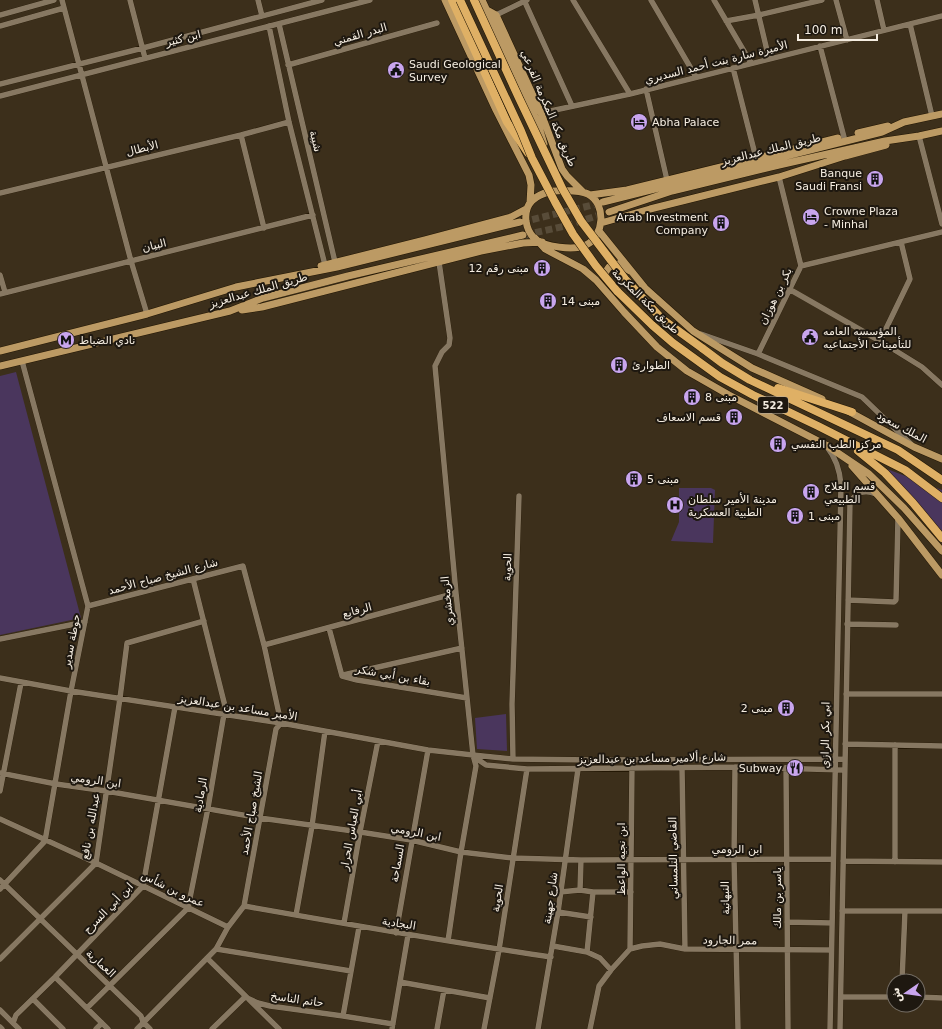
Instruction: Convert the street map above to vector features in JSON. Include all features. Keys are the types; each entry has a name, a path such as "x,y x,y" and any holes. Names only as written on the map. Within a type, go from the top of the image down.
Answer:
{"highway":[{"path":"452,0 508,122 532,158"},
{"name":"طريق مكة المكرمة","path":"460,0 518,124 532,158 573,234 596,266 617,291 662,334 720,377 753,396 905,470 942,498"},
{"name":"طريق مكة المكرمة","path":"474,0 562,188 581,221 625,279 662,319 722,363 750,380 898,450 942,480"},
{"path":"750,380 852,412"},
{"path":"847,441 885,473 913,503 942,538"}],"main road":[{"path":"445,0 496,110 529,175 531,185 526,217 529,232 545,249 583,269 596,280 657,347 687,371 729,395 826,445 869,474 886,489 942,551"},
{"path":"482,0 527,97 539,127 548,158"},
{"path":"487,10 496,15"},
{"name":"طريق مكة المكرمة الفرعي","path":"496,15 541,113 562,169 567,176 586,194"},
{"name":"طريق الملك عبدالعزيز","path":"603,202 882,132 904,122 942,114"},
{"path":"236,287 511,217 528,206 543,193 552,191 586,194 627,190 904,122"},
{"name":"طريق الملك عبدالعزيز","path":"609,212 672,191 779,164 884,141 909,138 942,131"},
{"path":"601,223 650,209 779,177 909,138"},
{"path":"230,311 262,307 439,262 523,243 539,241 562,247 578,248 593,241 599,231 601,223 601,213 597,203 586,194"},
{"name":"طريق الملك عبدالعزيز","path":"0,351 147,314 236,287 337,267 520,222"},
{"path":"599,231 645,288 694,331 752,368 852,412"},
{"name":"طريق الملك عبدالعزيز","path":"0,366 230,311 263,298 348,276 523,235"},
{"path":"624,312 607,281 605,273 609,267 618,264 633,273"},
{"name":"الملك سعود","path":"852,412 914,447 942,459"},
{"path":"843,457 898,518 942,576"}],"street":[{"path":"0,15 54,0"},
{"path":"62,0 131,261 147,314"},
{"path":"130,0 146,58"},
{"path":"258,0 262,16"},
{"name":"ابن كثير","path":"0,84 78,63 143,48 322,0"},
{"name":"ابن كثير","path":"0,96 279,24 356,2 370,0"},
{"path":"496,15 525,0 572,106"},
{"path":"573,0 630,94"},
{"path":"651,0 696,77"},
{"path":"714,0 751,63"},
{"path":"755,0 768,59"},
{"path":"726,21 822,0"},
{"path":"836,0 846,40"},
{"path":"877,0 884,30"},
{"path":"0,26 64,8"},
{"name":"الأميرة سارة بنت أحمد السديري","path":"541,113 630,94 942,16"},
{"name":"البدر القمني","path":"288,65 437,23"},
{"name":"شيبة","path":"279,24 335,262"},
{"path":"910,24 932,116"},
{"name":"شيبة","path":"269,26 289,122 313,215 324,265"},
{"path":"820,46 844,137"},
{"path":"733,68 756,158"},
{"path":"646,89 667,180"},
{"name":"الأبطال","path":"0,193 289,122"},
{"path":"241,134 264,228"},
{"path":"919,136 942,224"},
{"name":"بكر بن هوزان","path":"758,354 801,266 779,177"},
{"name":"البيان","path":"2,293 313,215"},
{"path":"801,266 942,232"},
{"path":"880,341 910,279 901,242"},
{"name":"الزمخشري","path":"439,262 450,345 442,352 435,366 456,593 473,755 476,766 461,852 448,941"},
{"path":"0,275 2,293"},
{"path":"790,289 922,366 942,385"},
{"path":"694,331 758,354 862,397 914,447"},
{"name":"حوطة سدير","path":"22,361 88,606 71,691 46,841"},
{"name":"ابي بكر الرازي","path":"826,445 838,467 841,485 834,769 830,1029"},
{"name":"ابي بكر الرازي","path":"840,1029 850,503 856,495 863,492 877,494"},
{"name":"الحوية","path":"513,758 512,704 519,496"},
{"path":"848,600 895,601 898,518"},
{"name":"شارع الشيخ صباح الأحمد","path":"88,606 243,566 264,645"},
{"name":"الرمادية","path":"188,908 208,808 224,714 226,710 193,578"},
{"name":"الرفايع","path":"264,645 456,593"},
{"name":"عبدالله بن نافع","path":"0,959 96,863 120,698 126,643 204,621"},
{"path":"0,639 85,622"},
{"path":"847,624 896,625"},
{"name":"بقاء بن أبي شكر","path":"329,628 342,676 356,680 467,698"},
{"path":"264,645 281,723"},
{"path":"342,676 462,648"},
{"name":"الأمير مساعد بن عبدالعزيز","path":"0,678 21,683 281,723 428,750 473,755 513,758 614,760 835,758"},
{"path":"0,791 2,773 21,683"},
{"path":"846,694 942,694"},
{"name":"ابن أبي السرح","path":"13,1023 16,1015 56,977 143,886 175,707"},
{"name":"الشيخ صباح الأحمد","path":"137,1029 216,948 228,927 244,906 276,728 281,723"},
{"path":"296,915 312,826 325,731"},
{"name":"أبي العباس الحرار","path":"344,923 378,741"},
{"path":"845,744 942,746"},
{"path":"895,745 895,862"},
{"name":"السماحة","path":"396,933 411,840 428,750"},
{"name":"شارع ألامير مساعد بن عبدالعزيز","path":"473,755 486,765 527,769 735,767 845,770"},
{"path":"835,758 845,758"},
{"path":"614,760 612,764 614,768"},
{"name":"النبهانية","path":"735,767 734,858 738,1029"},
{"name":"ابن نجيه الواعظ","path":"630,949 632,768"},
{"name":"القاضي التلمساني","path":"682,768 685,949"},
{"name":"ياسر بن مالك","path":"786,768 788,1029"},
{"name":"الحوية","path":"484,1029 527,769"},
{"name":"شارع جهينة","path":"538,1029 558,912 578,769"},
{"name":"ابن الرومي","path":"2,773 56,784 106,791 260,818 411,840 461,852 513,858 565,860 734,858 833,859"},
{"name":"عمرو بن شأس","path":"0,819 96,863 228,927"},
{"path":"2,887 46,841"},
{"path":"580,890 581,860"},
{"path":"843,861 942,862"},
{"name":"العمارية","path":"0,880 2,887 40,919 77,954 141,1016 143,1022 150,1029"},
{"path":"560,892 580,890 593,892 631,892"},
{"path":"587,952 593,892"},
{"name":"البجادية","path":"244,906 344,923 359,927 498,950 551,957"},
{"path":"87,1008 188,908"},
{"path":"842,911 942,911"},
{"path":"902,973 906,911"},
{"path":"558,912 591,917"},
{"path":"787,922 832,923"},
{"path":"343,1016 359,927"},
{"path":"392,1027 408,935"},
{"name":"ممر الجارود","path":"630,949 653,944 685,949 787,951 831,950"},
{"path":"552,946 587,952 600,958 611,970"},
{"path":"216,948 351,971"},
{"path":"590,1029 599,986 630,949"},
{"path":"207,958 279,1029"},
{"path":"56,977 108,1029"},
{"path":"400,982 490,998"},
{"path":"437,1029 444,990"},
{"path":"213,1029 245,997"},
{"name":"حاتم الناسخ","path":"245,997 258,1003 270,1006 343,1016 392,1027"},
{"path":"841,997 886,997"},
{"path":"926,998 942,998"},
{"path":"33,999 63,1029"},
{"path":"0,1010 19,1029"},
{"path":"96,1029 102,1023"}],"shaded area":[{"path":"16,372 81,618 0,635 0,376"},
{"path":"887,469 942,490 942,534"},
{"path":"679,488 711,488 715,490 713,543 671,541 679,522"},
{"path":"506,714 507,751 477,749 475,718"}],"tunnel":[{"path":"522,222 601,203"},
{"path":"525,235 565,226 606,213"}],"place":[{"name":"Saudi Geological Survey","path":"396,70"},
{"name":"Abha Palace","path":"639,122"},
{"name":"Banque Saudi Fransi","path":"875,179"},
{"name":"Crowne Plaza - Minhal","path":"811,217"},
{"name":"Arab Investment Company","path":"721,223"},
{"name":"مبنى رقم 12","path":"542,268"},
{"name":"مبنى 14","path":"548,301"},
{"name":"المؤسسه العامه للتأمينات الأجتماعيه","path":"810,337"},
{"name":"نادي الضباط","path":"66,340"},
{"name":"الطوارئ","path":"619,365"},
{"name":"مبنى 8","path":"692,397"},
{"name":"قسم الاسعاف","path":"734,417"},
{"name":"مركز الطب النفسي","path":"778,444"},
{"name":"مبنى 5","path":"634,479"},
{"name":"قسم العلاج الطبيعي","path":"811,492"},
{"name":"مدينة الأمير سلطان الطبية العسكرية","path":"675,505"},
{"name":"مبنى 1","path":"795,516"},
{"name":"مبنى 2","path":"786,708"},
{"name":"Subway","path":"795,768"}]}
